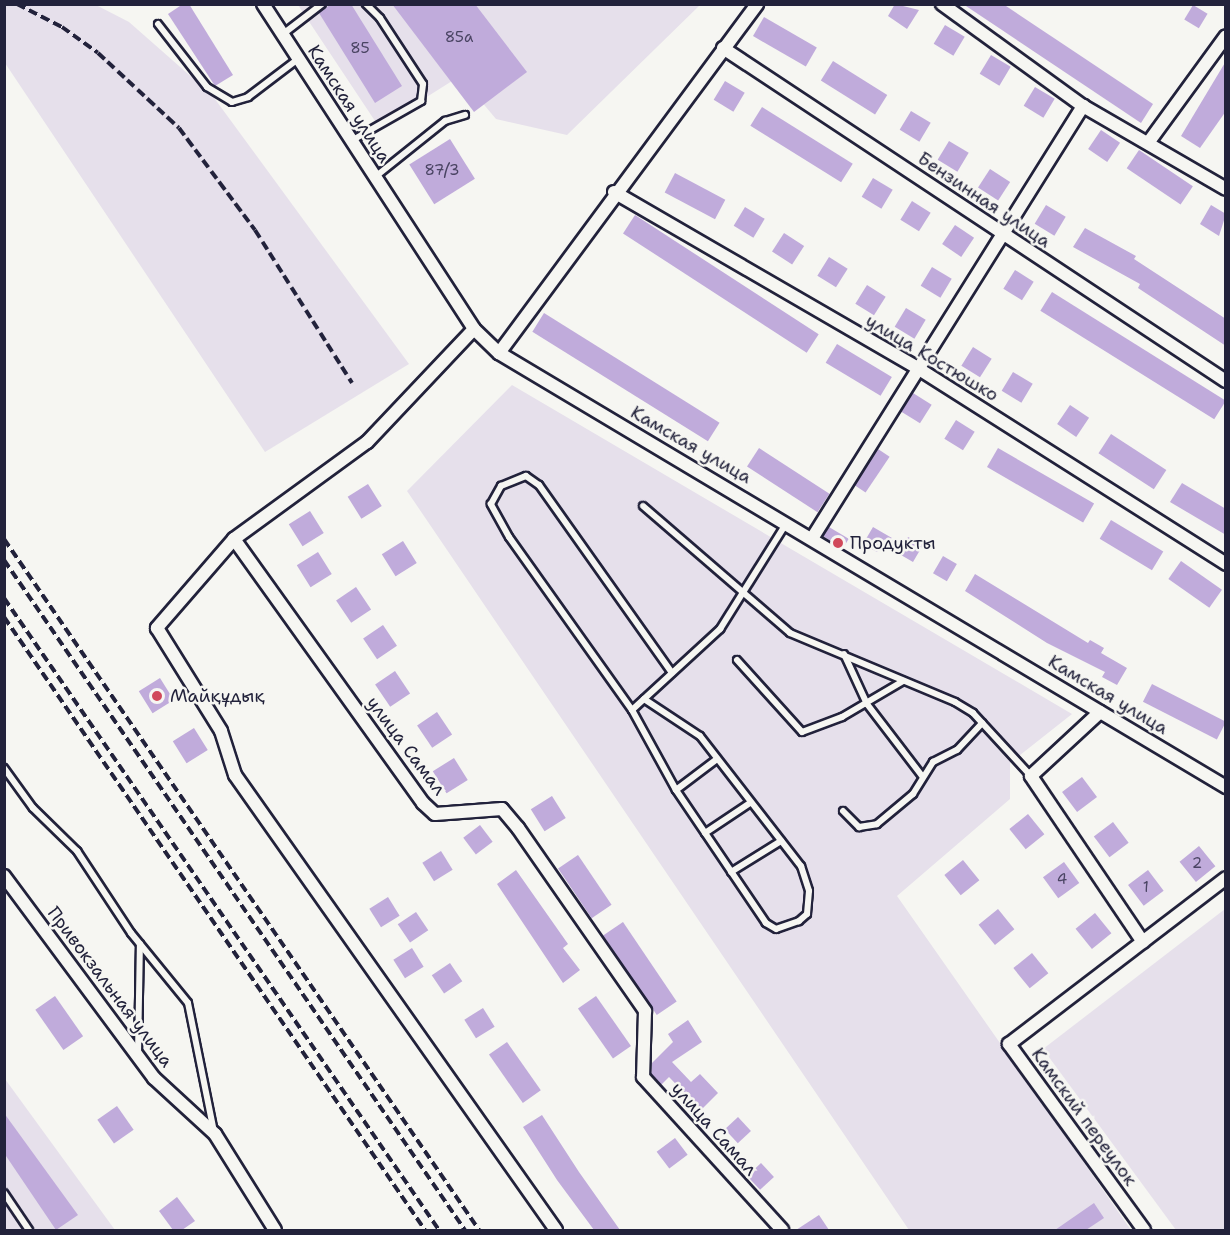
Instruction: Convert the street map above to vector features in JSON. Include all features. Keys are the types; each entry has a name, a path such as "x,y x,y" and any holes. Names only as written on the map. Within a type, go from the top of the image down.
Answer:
{"street":[{"name":"Камская улица","path":"263,4 474,329 499,353 813,537 1226,787"},
{"path":"499,353 615,192 757,4"},
{"path":"942,4 1083,106 1226,189"},
{"path":"1148,143 1226,36"},
{"name":"Бензинная улица","path":"723,48 1226,381"},
{"path":"813,537 1083,106"},
{"name":"улица Костюшко","path":"615,192 919,369 1226,564"},
{"path":"474,329 367,442 234,539 156,628 221,731 235,775 556,1230"},
{"name":"улица Самал","path":"234,539 423,803 435,814 502,809 513,821 645,1011 643,1077 782,1230"},
{"path":"1100,712 1030,776 1143,942"},
{"name":"Привокзальная улица","path":"4,876 154,1078 215,1134 275,1230"},
{"name":"Камский переулок","path":"1144,1230 1009,1044 1226,878"}],"lane":[{"path":"282,34 322,4"},
{"path":"351,141 421,101 423,84 380,18 366,4"},
{"path":"158,24 207,87 232,102 248,98 298,59"},
{"path":"375,177 445,121 465,115"},
{"path":"644,699 700,736 801,866 809,891 807,914 800,921 776,929 766,923 676,790 632,710 510,537 491,504 501,486 526,476 538,484 672,674"},
{"path":"643,506 790,633 844,653 955,702 982,723 1030,776"},
{"path":"632,710 720,629 787,522"},
{"path":"844,653 867,704 922,776"},
{"path":"737,660 802,732 867,704 903,681"},
{"path":"843,811 859,827 877,824 913,794 922,776 982,723"},
{"path":"676,790 717,759"},
{"path":"4,768 33,808 77,851 140,944 188,1003 215,1134"},
{"path":"705,833 750,803"},
{"path":"731,872 781,841"},
{"path":"138,1058 140,944"},
{"path":"4,1193 29,1230"}],"shaded area":[{"path":"4,5 96,5 129,22 212,95 409,364 265,452 5,63"},
{"path":"298,5 700,5 567,135 496,119 460,76 379,127"},
{"path":"512,385 1072,714 1010,763 1010,799 897,896 1131,1230 909,1230 407,491"},
{"path":"1225,909 1225,1230 1176,1230 1043,1049"},
{"path":"5,1079 115,1230 5,1230"}],"building":[{"path":"183,4 189,4 233,75 215,86 168,14"},
{"path":"331,4 351,4 402,86 375,103 319,13"},
{"path":"392,4 475,4 527,72 474,112"},
{"path":"895,4 919,10 907,29 888,16"},
{"path":"963,4 1003,4 1153,104 1141,123"},
{"path":"1193,5 1208,14 1199,28 1184,20"},
{"path":"764,17 817,48 806,67 753,36"},
{"path":"945,25 965,37 953,56 934,44"},
{"path":"991,55 1011,67 999,86 980,74"},
{"path":"833,61 887,95 875,114 821,81"},
{"path":"1226,61 1226,111 1200,148 1181,136"},
{"path":"725,81 745,93 733,112 714,100"},
{"path":"1035,87 1055,99 1043,118 1024,106"},
{"path":"762,107 853,164 841,182 750,126"},
{"path":"911,111 931,123 919,142 900,130"},
{"path":"1101,130 1120,143 1107,162 1088,149"},
{"path":"450,139 475,179 434,204 409,164"},
{"path":"949,141 969,153 957,172 938,160"},
{"path":"1139,150 1193,186 1181,205 1127,168"},
{"path":"990,169 1010,182 998,201 978,187"},
{"path":"675,173 725,200 715,219 665,192"},
{"path":"873,178 893,190 881,209 862,197"},
{"path":"912,201 931,213 919,231 900,220"},
{"path":"1046,205 1066,217 1054,236 1035,224"},
{"path":"1211,205 1226,214 1219,236 1200,224"},
{"path":"745,207 765,219 753,238 734,226"},
{"path":"635,215 819,334 807,353 623,233"},
{"path":"955,225 974,238 961,257 942,244"},
{"path":"1085,228 1136,256 1134,259 1226,319 1226,346 1138,288 1140,284 1073,247"},
{"path":"784,233 804,246 792,265 772,251"},
{"path":"829,257 848,269 836,287 817,276"},
{"path":"932,267 952,279 940,298 921,286"},
{"path":"1015,270 1034,282 1022,300 1003,289"},
{"path":"867,285 886,297 874,315 855,304"},
{"path":"1052,292 1226,401 1214,419 1040,311"},
{"path":"906,308 926,320 914,339 895,327"},
{"path":"544,313 720,423 708,441 532,332"},
{"path":"837,344 892,377 881,396 826,363"},
{"path":"973,347 992,359 980,377 961,366"},
{"path":"1013,372 1033,384 1021,403 1002,391"},
{"path":"913,393 932,405 920,423 901,412"},
{"path":"1070,405 1089,418 1076,437 1057,424"},
{"path":"956,420 975,432 963,450 944,439"},
{"path":"1111,434 1166,470 1154,489 1098,453"},
{"path":"759,448 829,494 817,512 747,466"},
{"path":"998,448 1094,503 1083,523 987,467"},
{"path":"878,449 890,457 866,492 854,485"},
{"path":"1182,483 1226,509 1226,535 1170,502"},
{"path":"368,484 382,506 361,519 348,497"},
{"path":"310,511 324,533 303,546 289,524"},
{"path":"1111,520 1163,551 1152,570 1100,539"},
{"path":"829,527 849,539 843,548 823,536"},
{"path":"873,527 904,545 908,537 923,545 913,562 882,544 877,552 863,544"},
{"path":"403,541 417,563 396,576 382,554"},
{"path":"318,552 332,574 311,587 297,565"},
{"path":"943,556 957,564 947,581 933,573"},
{"path":"1181,561 1222,590 1209,608 1168,579"},
{"path":"975,574 1088,643 1090,640 1104,648 1101,653 1127,668 1117,685 1102,677 1105,672 1047,643 965,591"},
{"path":"356,587 371,609 351,623 336,600"},
{"path":"383,625 397,646 377,659 363,638"},
{"path":"395,671 410,693 390,707 375,684"},
{"name":"Майқұдық","path":"160,678 174,700 153,713 139,691"},
{"path":"1152,684 1226,722 1217,740 1143,702"},
{"path":"437,712 452,734 432,748 417,725"},
{"path":"194,728 208,750 187,763 173,741"},
{"path":"454,758 468,780 447,793 433,771"},
{"path":"1082,777 1097,797 1077,812 1062,792"},
{"path":"552,796 566,818 545,831 531,809"},
{"path":"1028,814 1044,834 1026,849 1009,829"},
{"path":"1113,822 1129,843 1109,857 1094,836"},
{"path":"480,825 493,842 476,854 463,838"},
{"path":"1199,846 1215,866 1196,882 1180,862"},
{"path":"441,851 453,870 434,881 422,863"},
{"path":"578,855 612,905 592,918 558,868"},
{"path":"963,860 979,880 961,895 944,875"},
{"path":"1064,862 1079,883 1058,898 1043,877"},
{"path":"516,870 568,944 563,948 580,970 563,983 497,884"},
{"path":"1148,870 1164,891 1144,906 1128,885"},
{"path":"388,897 400,916 381,927 369,909"},
{"path":"998,909 1014,929 995,945 979,925"},
{"path":"416,912 428,930 410,943 398,924"},
{"path":"1095,913 1111,933 1092,949 1076,929"},
{"path":"623,922 677,1002 657,1015 603,935"},
{"path":"412,948 424,967 405,978 393,960"},
{"path":"1032,953 1048,973 1030,988 1013,968"},
{"path":"450,963 462,981 444,994 432,975"},
{"path":"55,996 83,1036 63,1050 35,1010"},
{"path":"596,996 631,1046 613,1059 578,1009"},
{"path":"483,1008 495,1027 476,1038 464,1020"},
{"path":"688,1020 702,1042 672,1062 691,1082 700,1074 718,1093 701,1110 669,1077 661,1085 651,1074 652,1063 673,1042 668,1034"},
{"path":"507,1042 541,1090 523,1103 489,1055"},
{"path":"117,1106 134,1130 114,1144 97,1120"},
{"path":"4,1113 78,1215 56,1230 4,1153"},
{"path":"542,1115 620,1230 594,1230 557,1180 523,1127"},
{"path":"738,1117 751,1131 738,1143 725,1129"},
{"path":"675,1138 688,1155 669,1169 657,1152"},
{"path":"761,1163 774,1177 760,1190 747,1176"},
{"path":"177,1197 195,1221 182,1230 173,1230 159,1211"},
{"path":"1094,1203 1104,1218 1086,1230 1055,1230"},
{"path":"819,1215 829,1230 796,1230"}],"railway":[{"path":"17,4 62,27 98,53 179,128 255,230 352,383"},
{"path":"4,539 479,1230"},
{"path":"4,560 465,1230"},
{"path":"4,598 439,1230"},
{"path":"4,617 425,1230"}],"place":[{"name":"Продукты","path":"838,543"},
{"name":"Майқұдық","path":"157,696"}]}
